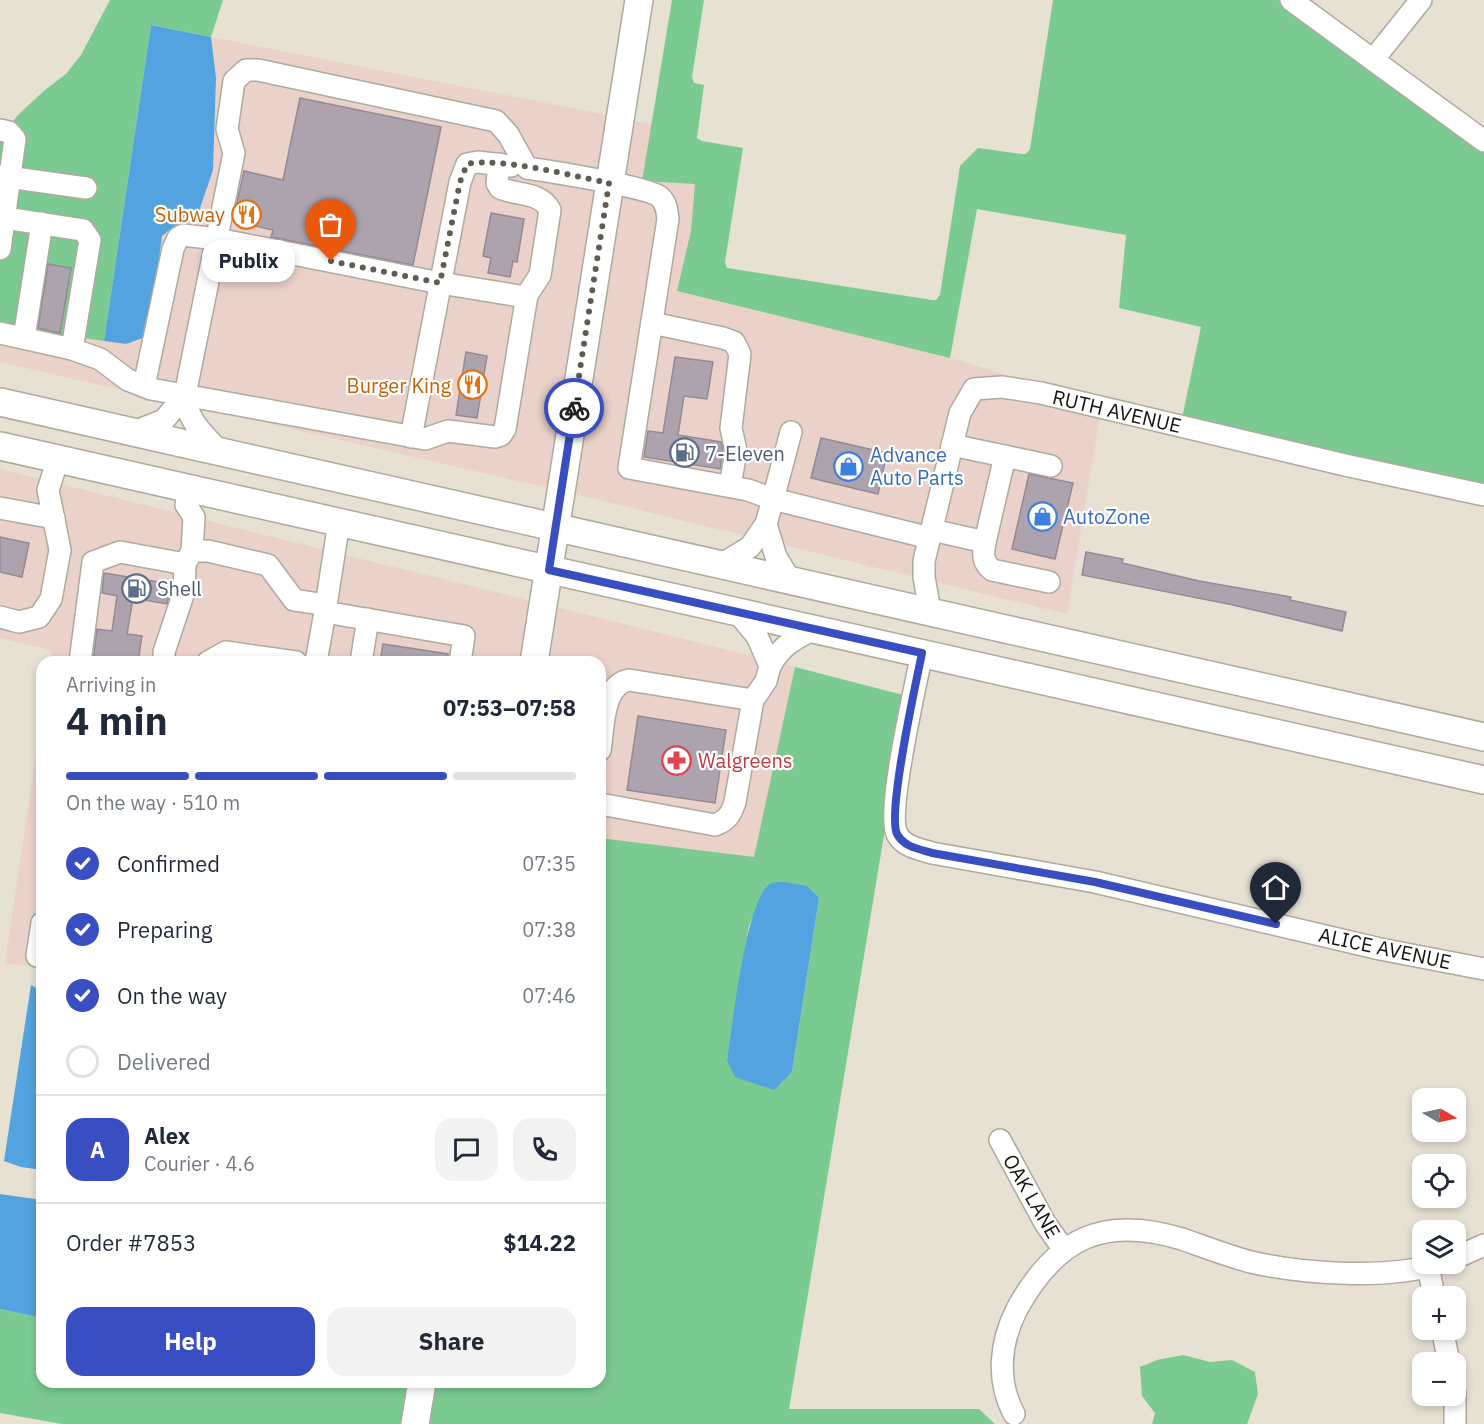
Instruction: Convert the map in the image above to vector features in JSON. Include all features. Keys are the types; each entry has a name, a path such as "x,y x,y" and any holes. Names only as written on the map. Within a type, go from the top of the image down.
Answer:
{"main road":[{"path":"535,656 639,0"},
{"path":"0,402 1484,736"},
{"path":"0,412 97,424"},
{"path":"0,446 1484,780"},
{"path":"880,644 910,635 921,626 930,611"},
{"path":"415,1424 421,1388"}],"street":[{"path":"1291,0 1484,141"},
{"path":"1373,60 1421,0"},
{"path":"219,451 197,430 186,410 185,395 234,153 227,129 234,81 246,70 258,70 496,121 508,134 517,154 527,168"},
{"path":"0,130 9,132 15,139 6,177 5,218 0,249"},
{"path":"411,436 460,182 467,164 478,162 499,164 609,183 658,195 666,206 668,219 629,468 730,486 773,499 931,534 985,542"},
{"path":"0,333 72,349 100,359 129,380 144,386 185,395 425,439 448,431 495,437 501,435 505,429 526,297 540,275 550,210 546,202 532,195 500,188 497,183 499,164"},
{"path":"6,177 86,188"},
{"path":"5,218 83,230 90,240 72,349"},
{"path":"24,338 42,223"},
{"path":"144,386 173,249 178,238 183,235 217,239 440,283 526,297"},
{"path":"652,322 723,338 734,342 740,354 731,428 735,451 730,486"},
{"name":"RUTH AVENUE","path":"930,611 924,577 924,561 960,412 974,389 1002,387 1051,395 1345,465 1484,495"},
{"path":"134,432 164,420 185,395"},
{"path":"722,564 750,547 766,524 791,432"},
{"path":"952,445 1051,466"},
{"path":"1005,456 985,542 983,556 986,565 992,570 1049,582"},
{"path":"0,617 19,622 39,617 51,599 60,550 48,490 58,459"},
{"path":"164,656 184,592 194,517 186,505 189,488"},
{"path":"0,508 54,519"},
{"path":"317,656 339,522"},
{"path":"766,524 776,557 790,580"},
{"path":"81,656 93,562 120,552 188,558 208,551 268,565 294,600 368,619 464,636 461,656"},
{"path":"737,612 757,636 770,666"},
{"path":"362,656 368,619"},
{"path":"606,805 715,825 724,821 730,815 735,802 753,700 766,681 776,655 788,642 814,629"},
{"path":"219,656 226,652 254,656"},
{"name":"ALICE AVENUE","path":"922,653 898,776 894,821 896,832 901,840 910,847 932,853 1095,882 1380,949 1484,969"},
{"path":"606,715 610,692 622,681 629,680 753,700"},
{"name":"OAK LANE","path":"1000,1140 1045,1223 1064,1250"},
{"path":"1014,1413 1003,1389 1002,1379 1009,1330 1031,1286 1045,1267 1064,1250 1085,1237 1122,1228 1180,1239 1252,1262 1328,1272 1379,1272 1412,1268"},
{"path":"1466,1253 1484,1245"},
{"path":"1455,1406 1455,1424"}],"shaded area":[{"path":"211,37 612,116 553,489 0,362 0,326 126,344 152,314 162,236 176,225 197,216 213,170 216,78"},
{"path":"628,119 652,124 642,181 695,183 691,231 677,291 950,358 1102,404 1067,614 570,493"},
{"path":"0,469 535,602 527,656 50,656 51,650 0,638"},
{"path":"552,606 795,667 755,857 606,839 606,656 544,656"},
{"path":"36,755 36,967 5,963"}],"green space":[{"path":"110,0 223,0 211,37 151,25 104,341 0,326 0,137 19,114 66,74 81,55"},
{"path":"672,0 704,0 692,77 694,83 704,85 697,138 702,141 743,148 725,262 727,268 936,300 940,295 960,166 978,148 1022,154 1026,154 1030,149 1053,0 1278,0 1484,151 1484,492 1180,428 1201,327 1119,308 1126,235 977,209 950,358 677,291 691,231 695,184 642,181"},
{"path":"795,667 907,696 789,1409 979,1409 995,1424 423,1424 429,1388 606,1388 606,839 754,857","holes":["763,891 819,898 792,1072 727,1060 749,926"]},
{"path":"0,1309 36,1317 36,1388 412,1388 406,1424 62,1424 0,1413"},
{"path":"1183,1355 1210,1362 1232,1360 1255,1372 1258,1394 1247,1424 1152,1424 1155,1413 1142,1396 1140,1367 1157,1360"}],"water":[{"path":"151,25 211,37 216,78 213,170 197,217 176,225 162,236 152,314 143,338 126,344 104,341"},
{"path":"783,882 807,886 819,898 792,1072 774,1090 735,1077 727,1060 741,966 754,913 761,894 770,884"},
{"path":"31,985 36,988 36,1169 4,1161"},
{"path":"0,1194 36,1199 36,1317 0,1309"}],"building":[{"path":"300,98 441,127 413,265 271,237 273,230 233,221 244,171 283,180"},
{"path":"491,213 524,219 517,262 513,261 510,277 488,273 491,258 483,256"},
{"path":"48,264 71,268 60,333 38,328"},
{"name":"Burger King","path":"466,352 487,356 477,418 456,415"},
{"path":"675,357 713,362 707,399 684,396 678,435 721,442 723,451 720,469 644,457 648,431 663,433"},
{"name":"Advance Auto Parts","path":"821,438 887,453 878,494 811,478"},
{"name":"AutoZone","path":"1029,474 1073,483 1055,559 1012,549"},
{"path":"0,537 29,543 22,577 0,572"},
{"path":"1086,552 1123,559 1122,563 1199,581 1291,597 1290,600 1346,612 1342,631 1233,605 1082,575"},
{"path":"104,573 172,584 167,604 133,598 127,634 142,636 139,656 94,656 97,629 112,631 117,596 102,593"},
{"path":"383,644 448,654 448,656 381,656"},
{"name":"Walgreens","path":"638,716 726,730 715,803 627,790"}],"way so far":[{"path":"331,261 440,283 460,182 467,164 478,162 527,168 609,183 574,408"}],"place":[{"name":"Subway","path":"246,214"},
{"name":"Publix","path":"331,261"},
{"name":"Burger King","path":"472,385"},
{"name":"7-Eleven","path":"684,453"},
{"name":"Advance Auto Parts","path":"849,466"},
{"name":"AutoZone","path":"1042,516"},
{"name":"Shell","path":"136,588"},
{"name":"Walgreens","path":"677,760"}],"route":[{"path":"574,408 549,570 922,653 898,776 894,821 896,832 901,840 910,847 932,853 1095,882 1276,924"}]}
